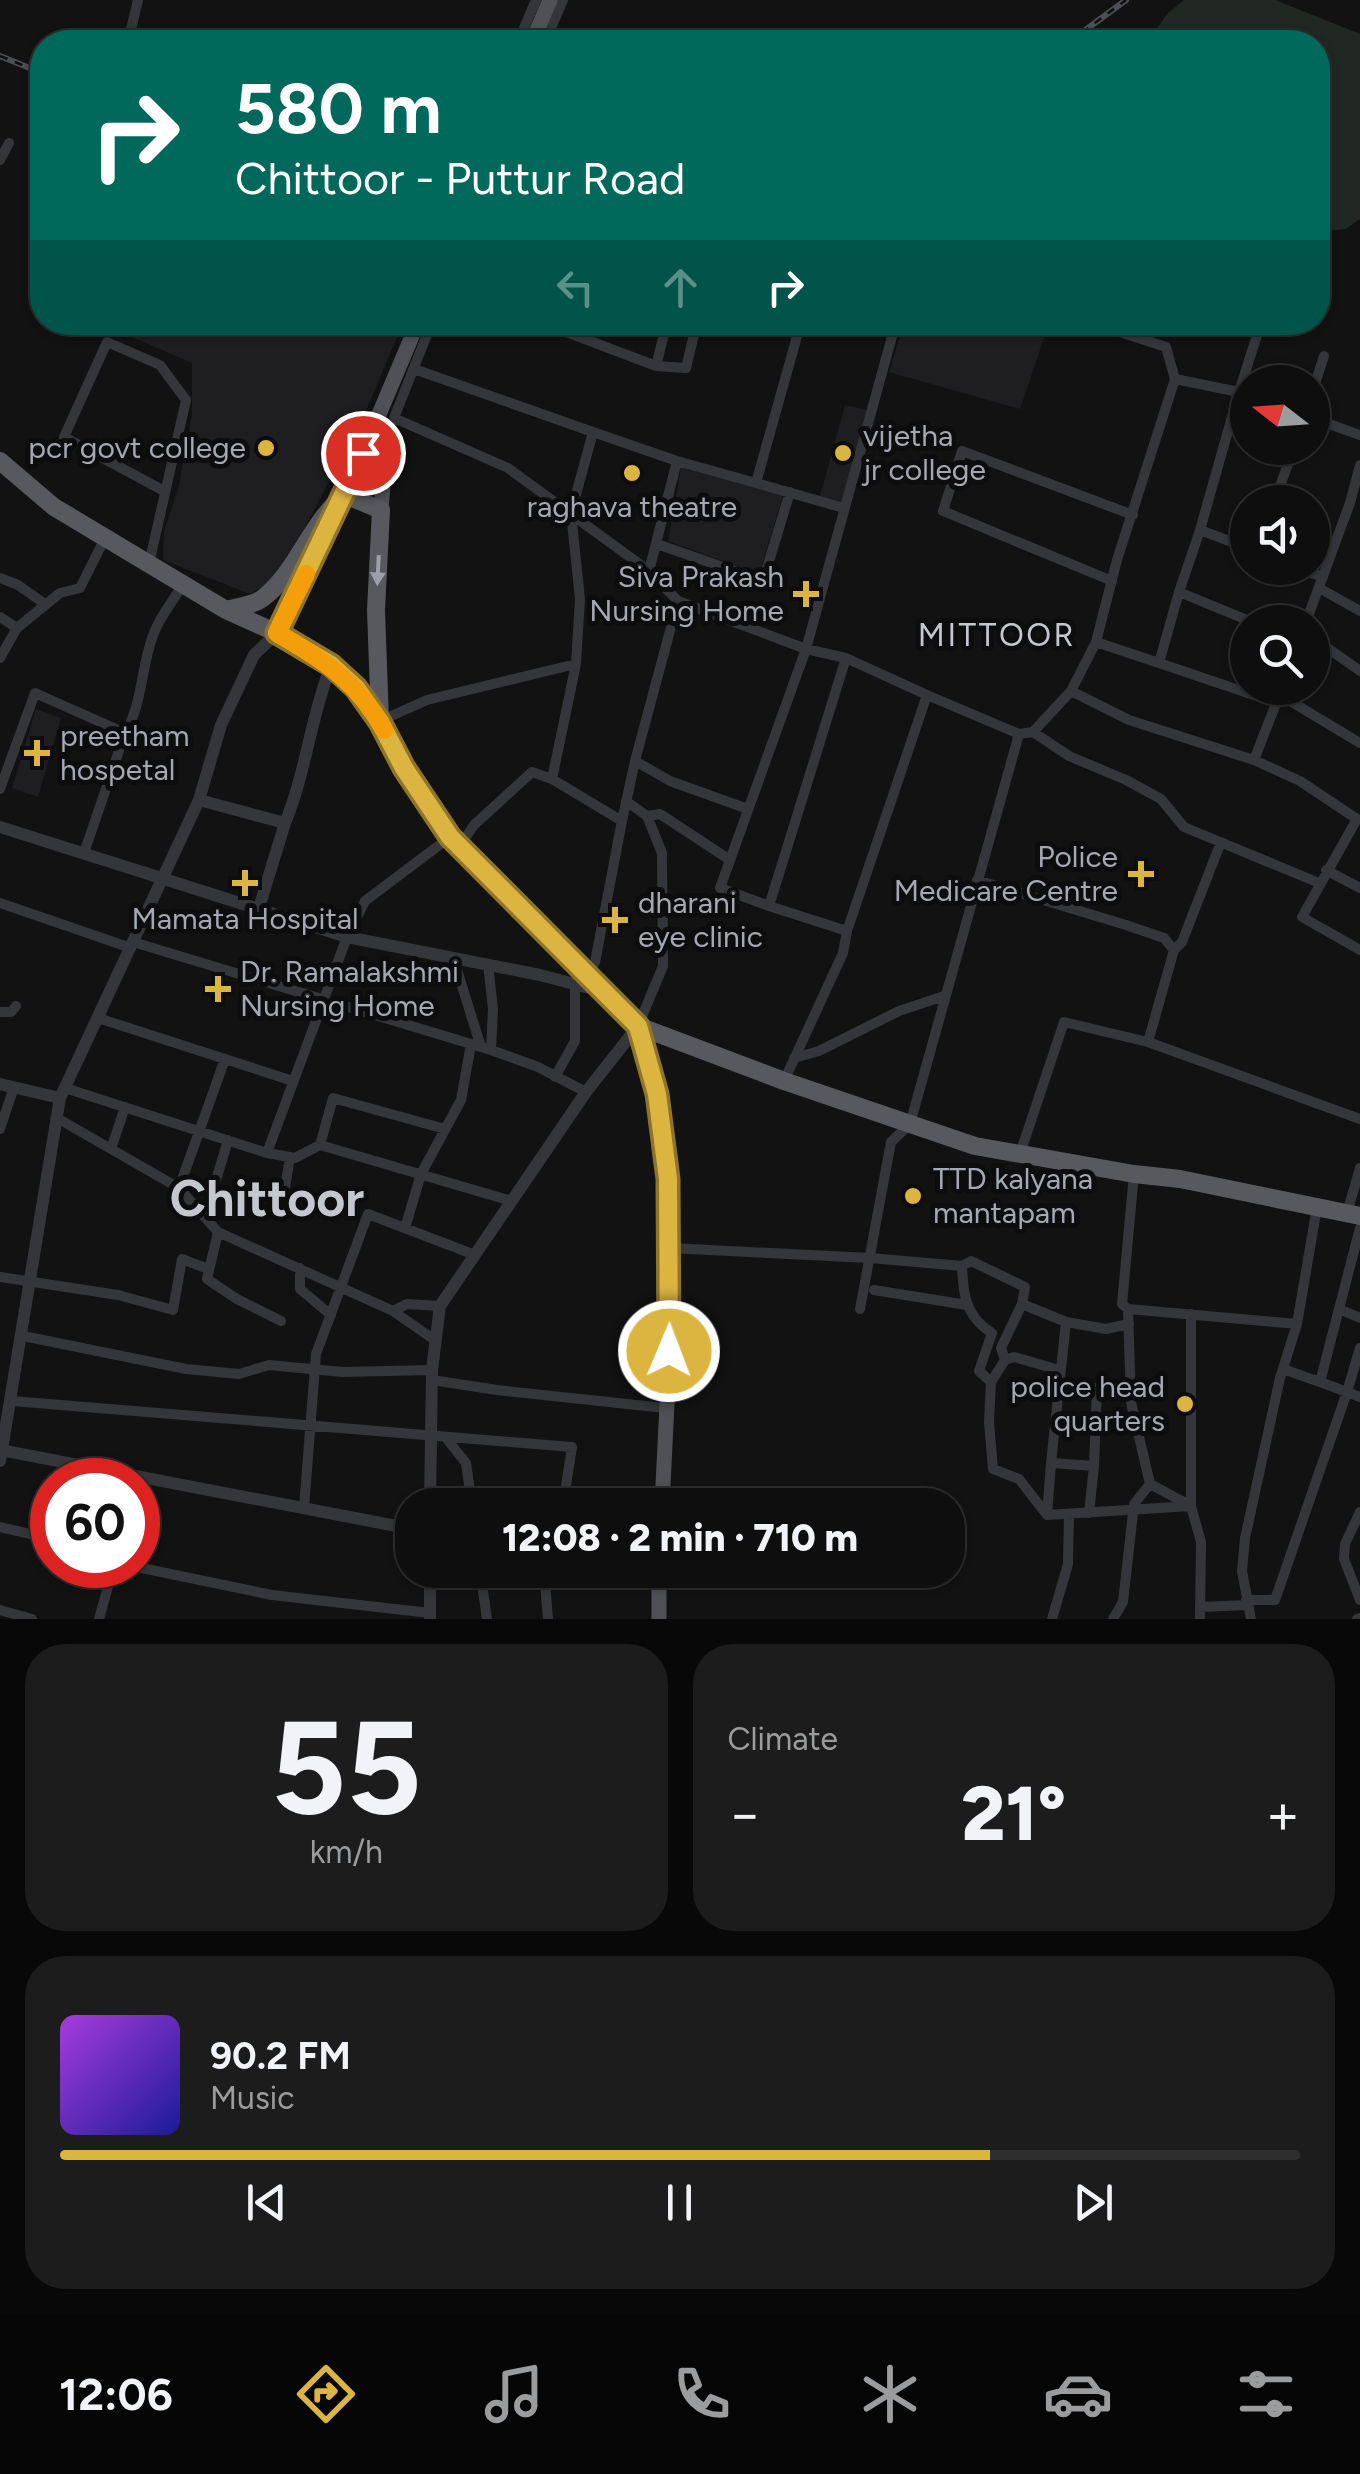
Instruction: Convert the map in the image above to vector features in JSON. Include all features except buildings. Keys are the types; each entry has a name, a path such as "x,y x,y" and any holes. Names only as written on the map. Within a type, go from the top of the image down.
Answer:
{"highway":[{"path":"0,462 54,508 226,610 277,633 331,665 356,688 380,722 404,768 455,842 581,980 603,992 638,1026 975,1146 1180,1179 1354,1215"},
{"path":"226,610 261,600 299,558 330,506 345,495 382,510 376,610 380,722"}],"main road":[{"path":"537,30 550,0"},
{"path":"277,633 368,452 413,335"},
{"path":"368,452 383,485 382,510"},
{"path":"638,1026 657,1094 668,1179 671,1323 663,1488"},
{"path":"659,1588 659,1619"}],"street":[{"path":"131,30 138,0"},
{"path":"523,30 536,0"},
{"path":"549,30 563,0"},
{"path":"0,160 9,143"},
{"path":"427,335 414,369 384,417 508,468 649,571 678,601 806,649 846,658 1019,734 1033,732 1071,692 1096,642 1175,379 1166,348 1128,335"},
{"path":"574,335 656,366 686,368 695,335"},
{"path":"656,366 663,335"},
{"path":"756,483 797,335"},
{"path":"847,931 720,888 806,649 892,335"},
{"path":"1250,365 1258,335"},
{"path":"149,564 186,400 160,365 107,342 64,437 164,491"},
{"path":"1321,365 1324,356"},
{"path":"414,369 677,461 844,508"},
{"path":"1175,379 1230,391"},
{"path":"1330,424 1360,435"},
{"path":"552,779 576,664 580,598 571,513 593,432"},
{"path":"1158,663 1230,435"},
{"path":"1112,582 943,511 962,452 1133,515"},
{"path":"649,571 677,461"},
{"path":"1330,555 1360,466"},
{"path":"657,544 763,581 790,492"},
{"path":"1200,530 1230,541"},
{"path":"0,658 17,628 60,593 80,588 105,538"},
{"path":"0,578 45,604"},
{"path":"84,853 133,721 154,632 183,584"},
{"path":"1325,585 1360,611"},
{"path":"1179,592 1230,613"},
{"path":"556,1077 575,1041 581,980 595,962 635,761 678,601"},
{"path":"0,617 17,628"},
{"path":"30,1459 1,1454 62,1093 199,800 229,707 254,655 277,633"},
{"path":"1096,642 1230,682"},
{"path":"1330,650 1360,671"},
{"path":"769,906 846,658"},
{"path":"380,722 427,700 576,664"},
{"path":"259,908 296,796 320,693 331,665"},
{"path":"1071,692 1129,720 1254,760 1300,781 1358,821 1302,917 1360,950"},
{"path":"0,789 34,693 126,733"},
{"path":"784,1080 843,953 847,931 927,696"},
{"path":"1254,760 1276,705"},
{"path":"1297,705 1360,743"},
{"path":"1033,732 1069,756 1161,799 1184,827 1319,883"},
{"path":"860,1309 891,1142 910,1124 1019,734"},
{"path":"635,761 670,781 748,809"},
{"path":"267,1152 347,937 365,901 455,842 532,772 552,779 622,821"},
{"path":"199,800 285,823"},
{"path":"432,1488 438,1438 432,1375 440,1306 586,1092 638,1026 663,966 662,853 647,816 626,802"},
{"path":"647,816 660,814 730,860"},
{"path":"0,827 347,937 581,980"},
{"path":"1148,1042 1174,950 1182,942 1221,842"},
{"path":"1326,870 1360,888"},
{"path":"977,880 1164,938 1174,950"},
{"path":"0,903 481,1047 586,1092"},
{"path":"453,957 481,1047"},
{"path":"405,1228 421,1174 462,1100 493,1009 488,964"},
{"path":"794,1058 819,1051 900,1011 944,996"},
{"path":"0,1012 11,1012 16,1006"},
{"path":"98,1018 294,1081"},
{"path":"1020,1154 1064,1022 1148,1042 1360,1118"},
{"path":"180,1188 225,1059"},
{"path":"0,1128 7,1085 125,1107 295,1158 320,1145 512,1201"},
{"path":"320,1145 333,1098 446,1129"},
{"path":"111,1149 125,1107"},
{"path":"57,1118 180,1188 218,1232 393,1310 436,1341"},
{"path":"205,1217 228,1140"},
{"path":"283,1200 290,1157"},
{"path":"1354,1215 1360,1168"},
{"path":"1134,1174 1122,1304 1128,1309 1297,1324"},
{"path":"1251,1619 1242,1572 1245,1538 1297,1324 1317,1207"},
{"path":"304,1508 316,1354 368,1214 475,1255"},
{"path":"1320,1382 1360,1228"},
{"path":"218,1232 207,1278 236,1299 282,1320"},
{"path":"669,1248 962,1266 971,1262 1025,1288 1022,1304 1001,1348 1005,1360"},
{"path":"0,1277 118,1295 172,1310 182,1260 208,1269"},
{"path":"962,1266 967,1305 976,1323 992,1333 980,1371 992,1382"},
{"path":"300,1268 300,1288 331,1315"},
{"path":"874,1290 967,1305"},
{"path":"393,1310 407,1304 440,1306"},
{"path":"1022,1304 1066,1322 1106,1328 1128,1324"},
{"path":"1128,1309 1131,1402 1150,1484 1191,1506"},
{"path":"1338,1309 1360,1318"},
{"path":"1191,1314 1191,1506 1201,1542 1200,1613 1274,1600 1360,1348"},
{"path":"1047,1515 1058,1370 1066,1322"},
{"path":"23,1336 186,1369 239,1374 269,1365 432,1375 497,1390 666,1408"},
{"path":"1047,1515 1019,1480 993,1468 988,1422 992,1382 1005,1360 1014,1357 1058,1370"},
{"path":"1283,1369 1360,1396"},
{"path":"1088,1513 1097,1388"},
{"path":"12,1401 572,1448 566,1488"},
{"path":"438,1438 466,1464 472,1488"},
{"path":"1051,1463 1094,1466"},
{"path":"160,1482 395,1526"},
{"path":"1113,1619 1123,1602 1134,1504 1150,1484"},
{"path":"1047,1515 1191,1506"},
{"path":"1360,1512 1344,1544 1344,1560 1360,1600"},
{"path":"1052,1619 1068,1564 1069,1514"},
{"path":"0,1526 30,1534"},
{"path":"160,1572 272,1595 430,1616 430,1588"},
{"path":"100,1619 108,1588"},
{"path":"483,1588 487,1619"},
{"path":"543,1588 548,1619"},
{"path":"0,1610 32,1619"}],"shaded area":[{"path":"1184,0 1275,0 1360,34 1360,219 1346,229 1330,231 1330,30 1156,30"},
{"name":"pcr govt college","path":"127,335 398,335 363,418 305,527 286,573 250,594 163,560 164,532 178,489 192,414 192,363"},
{"path":"900,335 1045,335 1020,409 889,372"},
{"name":"vijetha jr college","path":"845,405 867,410 842,504 820,496"},
{"path":"681,467 783,495 759,574 668,541"},
{"name":"preetham hospetal","path":"36,709 61,718 38,797 12,788"}],"railway":[{"path":"1085,30 1126,0"},
{"path":"0,56 30,68"}],"slow traffic":[{"path":"306,574 277,633 331,665 356,688 384,730"}],"place":[{"name":"pcr govt college","path":"266,448"},
{"name":"vijetha jr college","path":"843,453"},
{"name":"raghava theatre","path":"632,473"},
{"name":"Siva Prakash Nursing Home","path":"806,594"},
{"name":"preetham hospetal","path":"37,753"},
{"name":"Police Medicare Centre","path":"1141,874"},
{"name":"Mamata Hospital","path":"245,883"},
{"name":"dharani eye clinic","path":"615,920"},
{"name":"Dr. Ramalakshmi Nursing Home","path":"218,989"},
{"name":"TTD kalyana mantapam","path":"913,1196"},
{"name":"police head quarters","path":"1185,1404"}],"district":[{"name":"MITTOOR","path":"997,635"},
{"name":"Chittoor","path":"267,1198"}],"route":[{"path":"363,453 277,633 331,665 356,688 450,837 638,1026 657,1094 668,1179 669,1351"}]}
